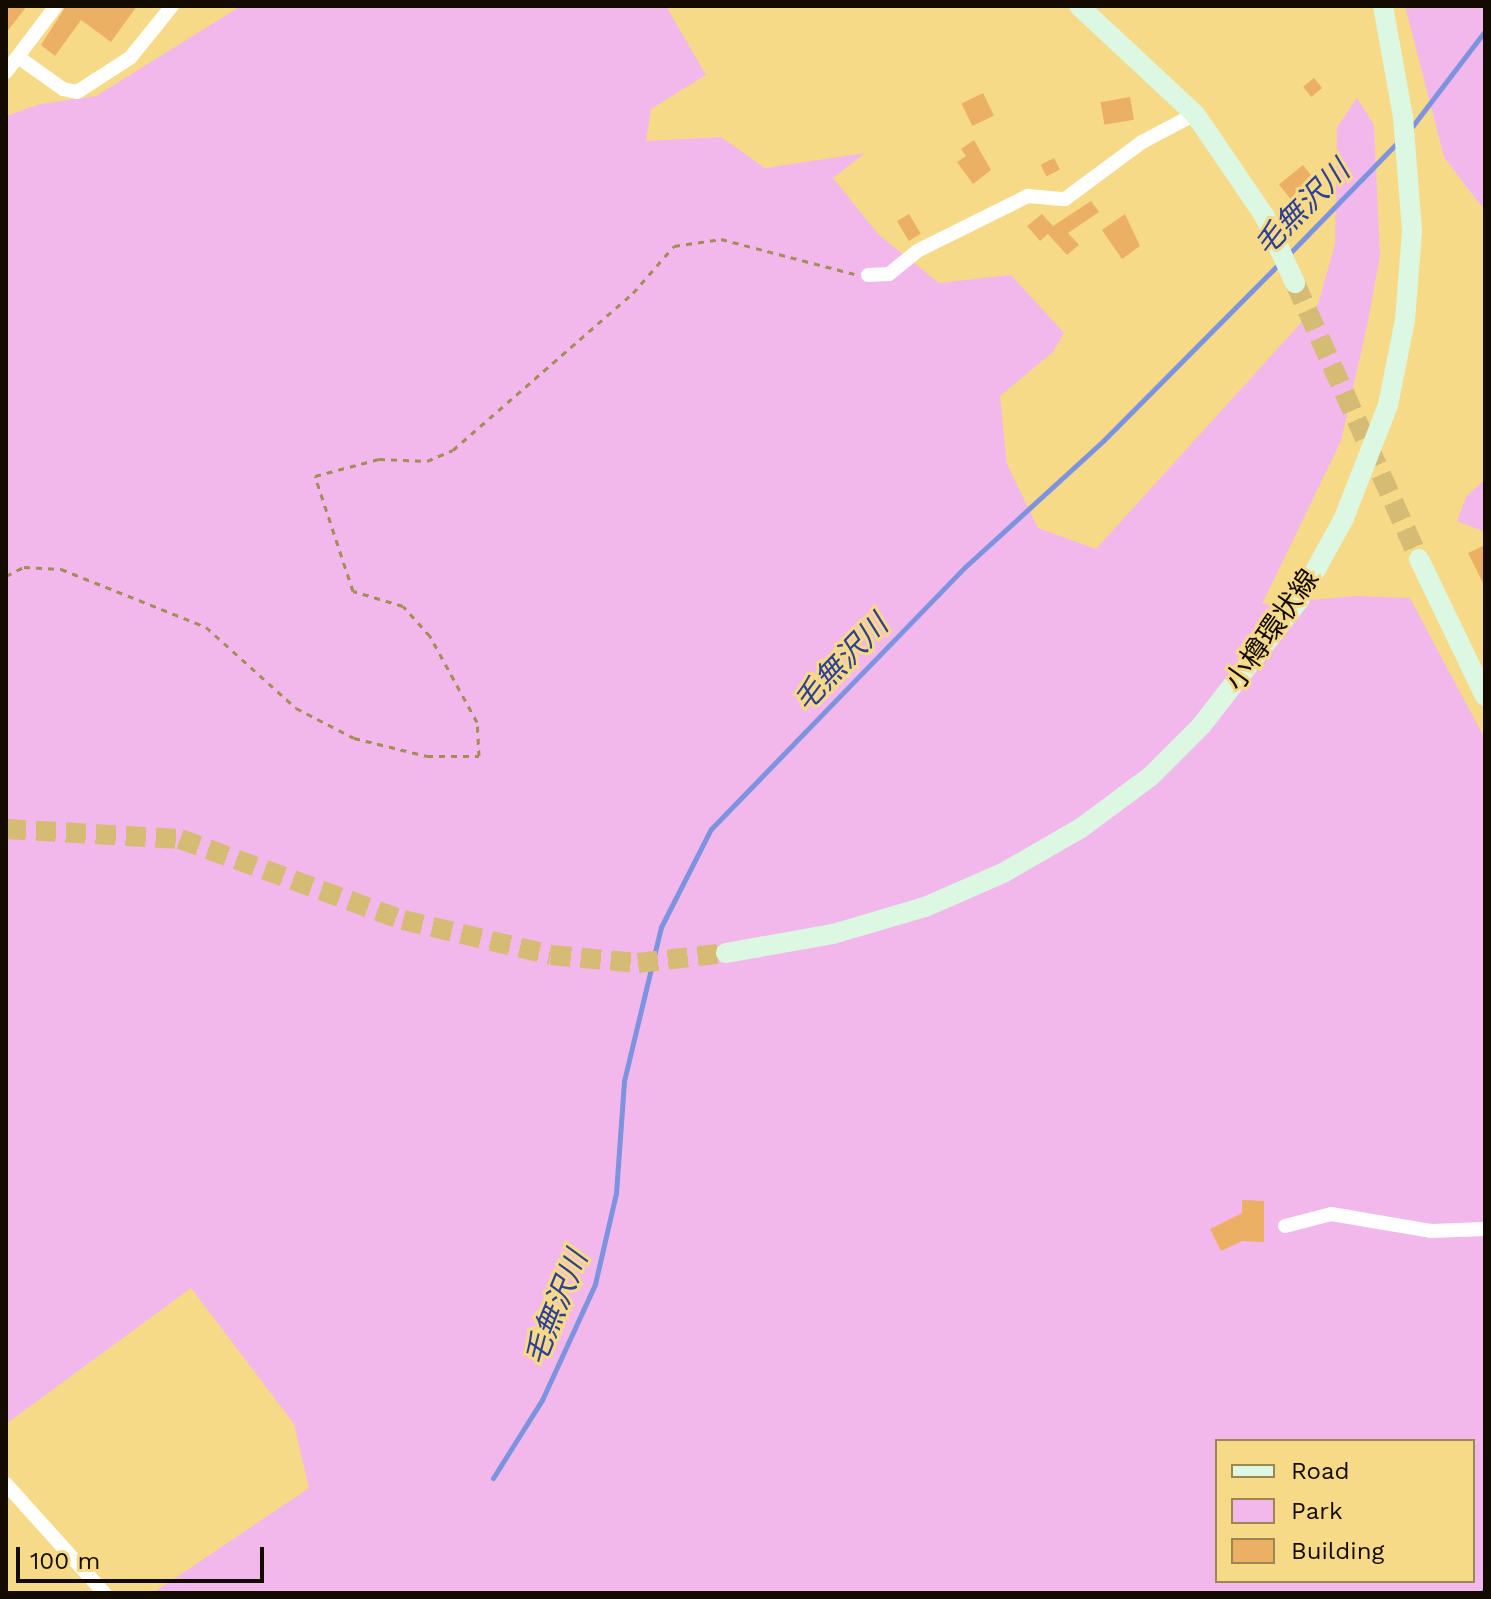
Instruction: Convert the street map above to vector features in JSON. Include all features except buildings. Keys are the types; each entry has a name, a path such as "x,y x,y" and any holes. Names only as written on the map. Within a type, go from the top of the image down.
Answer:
{"main road":[{"path":"1079,6 1195,114 1264,215 1295,283"},
{"name":"小樽環状線","path":"726,953 833,934 925,907 1003,873 1081,828 1151,776 1201,726 1290,613 1344,518 1388,405 1405,320 1411,217 1403,117 1383,6"},
{"path":"1419,559 1485,696"}],"street":[{"path":"6,72 56,6"},
{"path":"18,57 63,89 77,92 130,58 172,6"},
{"path":"868,275 889,274 917,251 1028,196 1065,199 1142,142 1195,114"},
{"path":"1285,1226 1331,1214 1431,1231 1485,1229"},
{"path":"6,1484 104,1593"}],"path":[{"path":"6,576 24,567 61,569 206,627 296,708 354,738 427,756 479,756 477,722 430,636 403,606 353,591 318,499 315,476 379,459 427,461 453,450 633,293 674,246 721,239 836,272 868,275"}],"green space":[{"path":"241,6 666,6 706,75 651,109 646,141 721,137 765,168 865,153 833,178 879,235 939,283 1011,275 1064,333 1053,352 1000,396 1007,464 1038,528 1096,549 1318,304 1335,244 1337,127 1357,98 1374,125 1380,256 1367,326 1341,441 1262,604 1356,596 1410,598 1485,739 1485,1593 153,1593 309,1488 294,1424 191,1288 6,1424 6,116 40,104 96,96"},
{"path":"1405,6 1485,6 1485,203 1481,206 1444,157"},
{"path":"1485,479 1485,532 1457,521 1466,497"}],"waterway":[{"name":"毛無沢川","path":"1411,128 1485,31"},
{"name":"毛無沢川","path":"1289,254 1399,141"},
{"name":"毛無沢川","path":"493,1478 542,1400 595,1284 616,1193 624,1081 661,927 711,829 965,567 1104,440 1279,264"},
{"path":"1482,1593 1485,1589"}],"tunnel":[{"path":"1295,283 1419,559"},
{"path":"6,829 180,839 403,920 551,955 638,963 726,953"}]}
